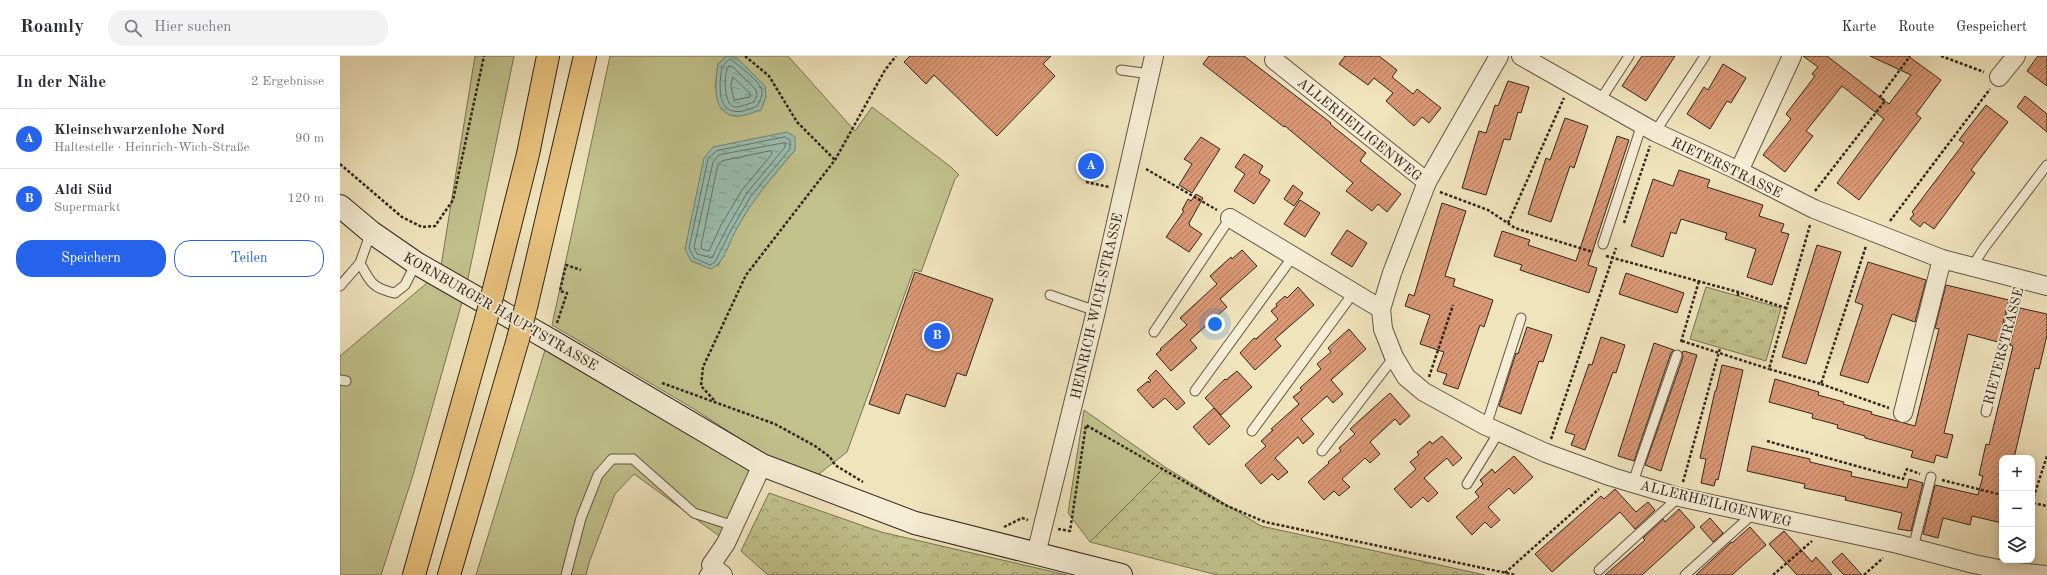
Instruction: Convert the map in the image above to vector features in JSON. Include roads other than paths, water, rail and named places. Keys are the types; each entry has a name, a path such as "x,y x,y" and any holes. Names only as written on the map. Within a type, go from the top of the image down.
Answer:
{"highway":[{"path":"414,575 486,320 528,154 548,56"},
{"path":"449,575 518,339 585,56"}],"main road":[{"name":"KORNBURGER HAUPTSTRASSE","path":"340,206 371,232 416,263 762,465 915,523 1121,575"}],"street":[{"name":"HEINRICH-WICH-STRASSE","path":"1036,554 1096,311 1154,56"},
{"name":"ALLERHEILIGENWEG","path":"1499,56 1427,182 1392,273 1382,309 1383,329 1394,357 1406,377 1424,392 1492,429 1546,453 1612,477 1679,497 1906,546 2002,570 2044,575"},
{"name":"RIETERSTRASSE","path":"1521,56 1599,102 1809,207 1942,259 2047,286"},
{"path":"1739,171 1792,56"},
{"path":"1999,77 2016,56"},
{"name":"ALLERHEILIGENWEG","path":"1274,60 1427,182"},
{"path":"1230,218 1382,309"},
{"path":"1902,413 1942,259"},
{"path":"713,572 762,465"}],"lane":[{"path":"1599,102 1629,56"},
{"path":"1603,244 1649,128 1705,56"},
{"path":"1122,70 1150,74"},
{"path":"1972,267 1984,248 2047,165"},
{"path":"1154,332 1230,218"},
{"path":"340,286 360,263 371,232"},
{"path":"1195,391 1294,255"},
{"path":"360,263 368,279 380,290 395,293 405,285 416,263"},
{"name":"RIETERSTRASSE","path":"1986,412 2021,280"},
{"path":"1252,431 1354,292"},
{"path":"1050,295 1096,311"},
{"path":"1468,484 1492,429 1522,318"},
{"path":"1632,482 1677,355"},
{"path":"1322,451 1394,357"},
{"path":"566,575 581,518 595,482 598,475 612,459 632,460 694,513 734,526"},
{"path":"1906,546 1931,477"},
{"path":"1599,570 1679,497"},
{"path":"1685,575 1754,513"}],"water":[{"path":"727,56 737,58 765,86 766,97 761,110 741,116 734,116 724,112 720,106 717,100 716,77 718,64"},
{"path":"787,132 795,137 795,150 748,210 719,263 711,269 691,261 685,249 704,158 713,147"}],"place":[{"name":"Kleinschwarzenlohe Nord","path":"1091,166"},
{"name":"Aldi Süd","path":"937,336"}]}
